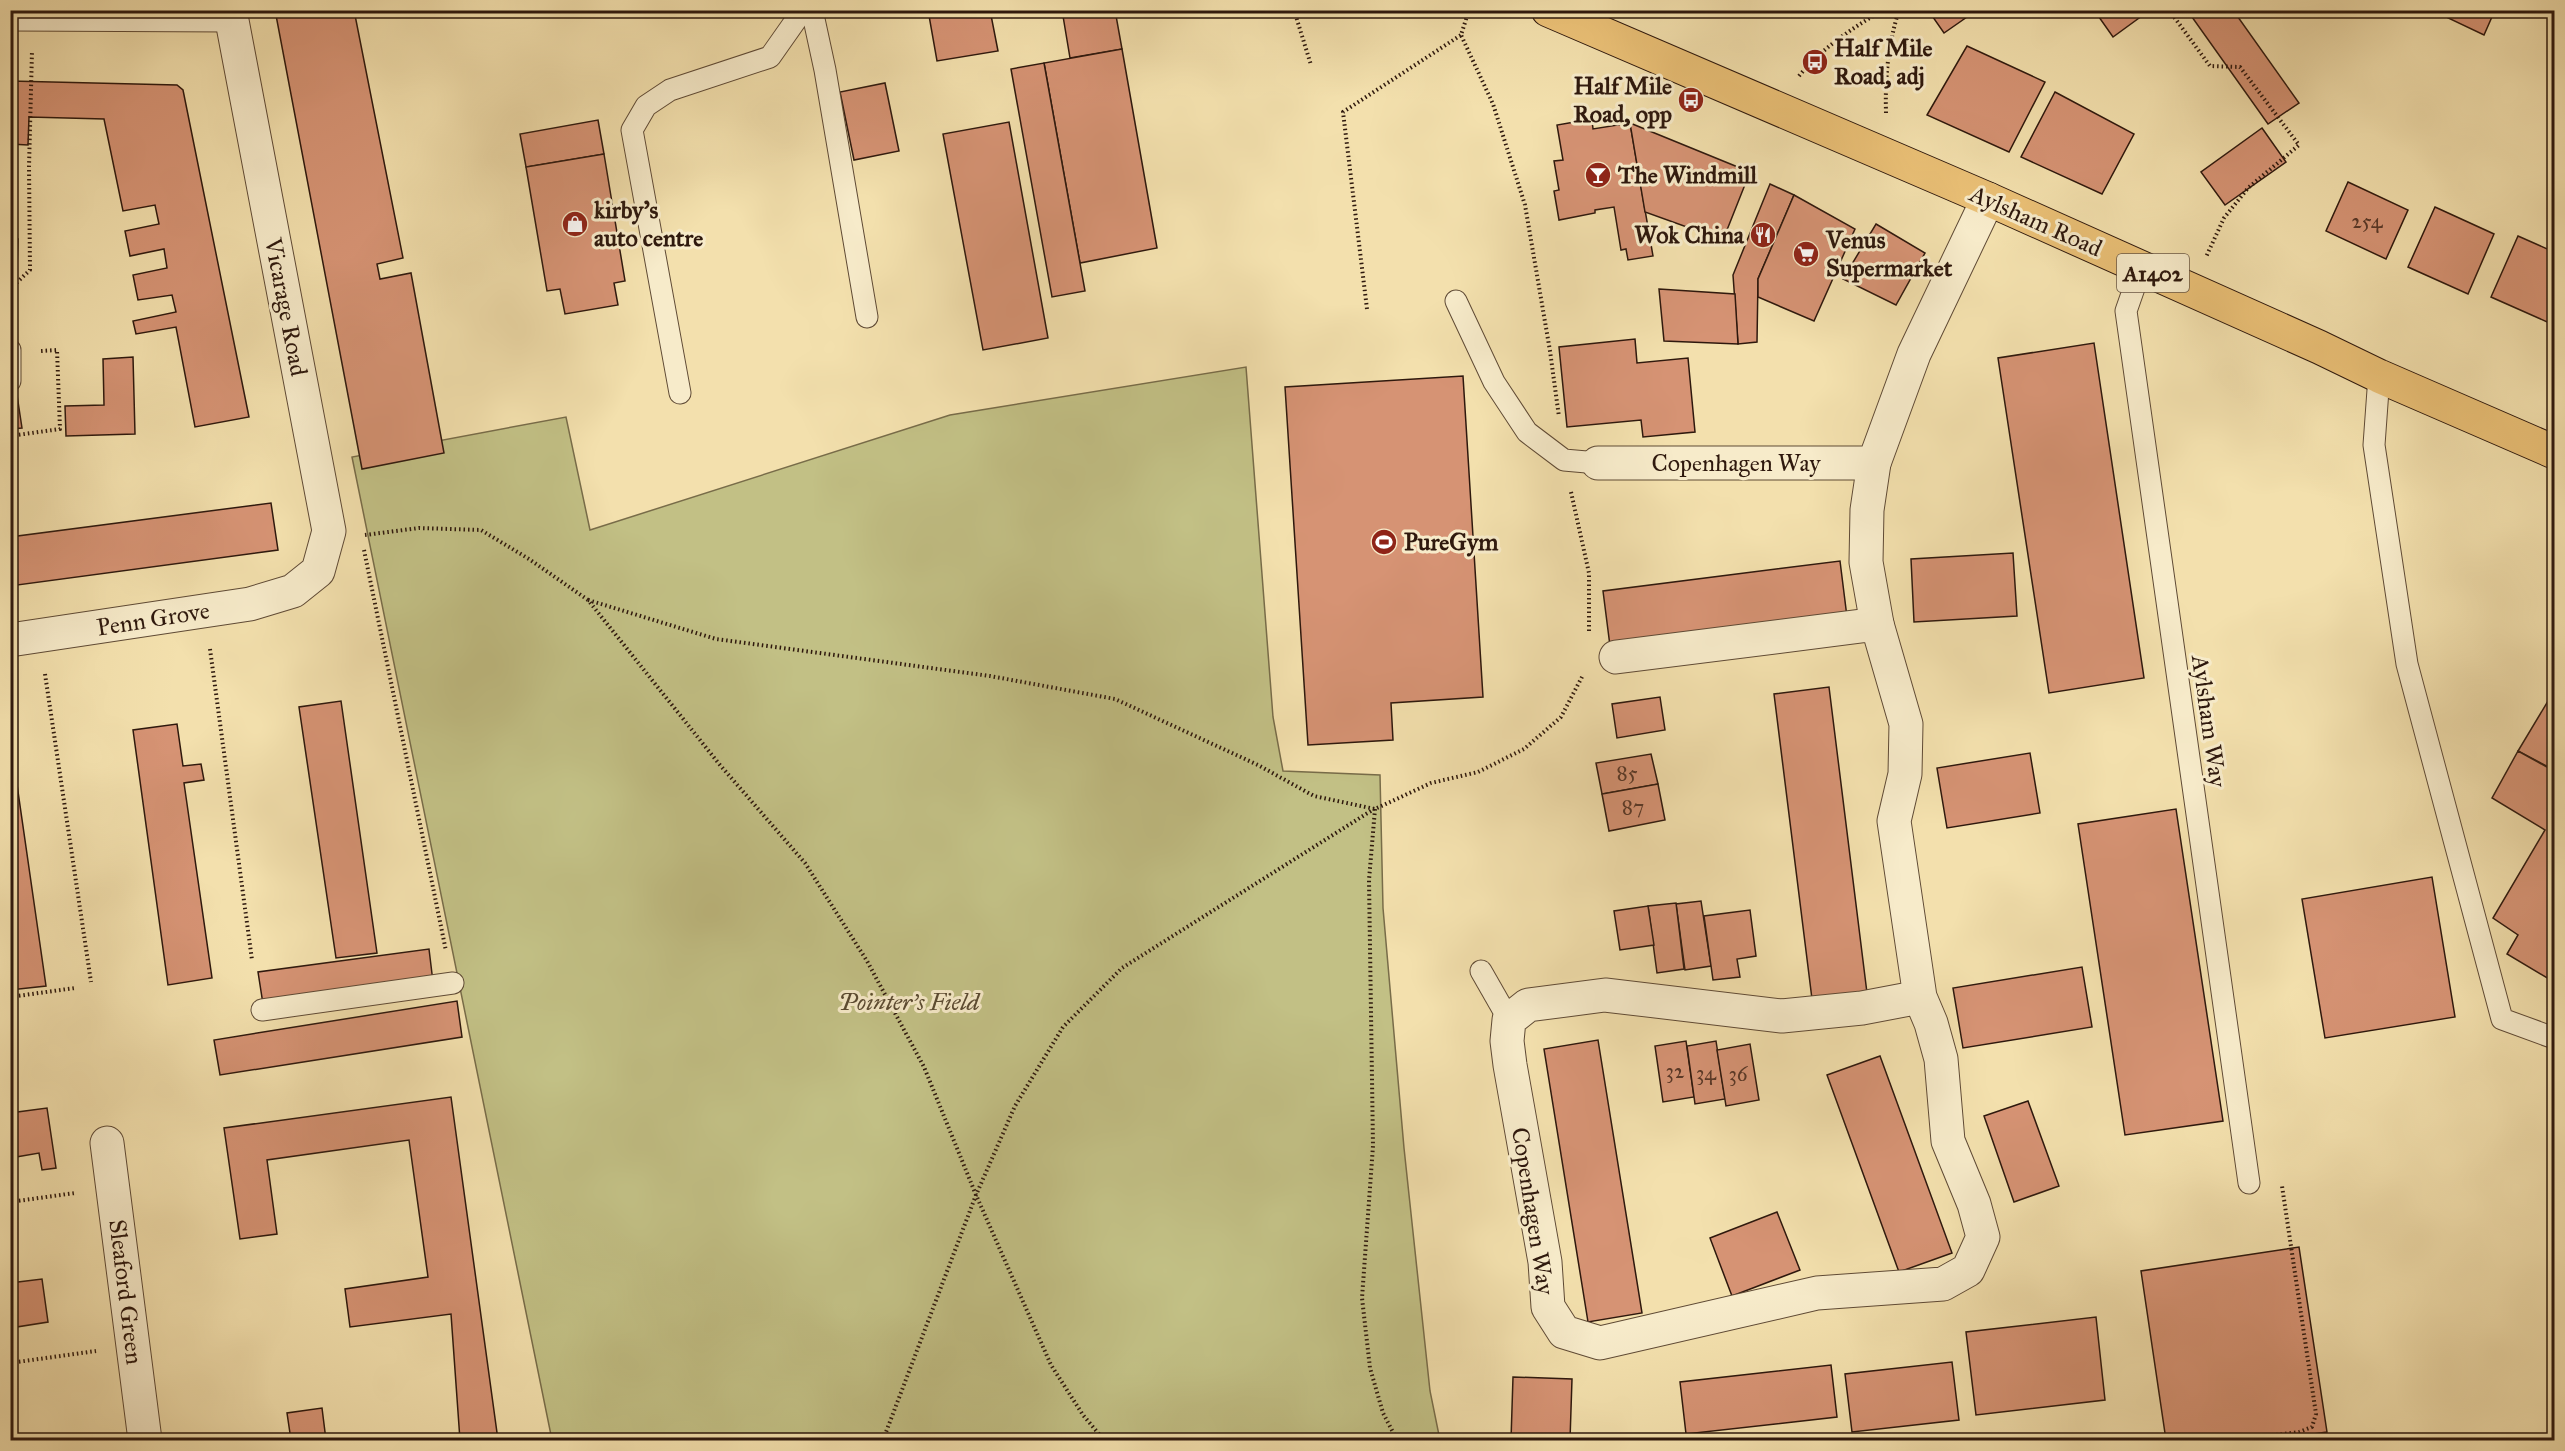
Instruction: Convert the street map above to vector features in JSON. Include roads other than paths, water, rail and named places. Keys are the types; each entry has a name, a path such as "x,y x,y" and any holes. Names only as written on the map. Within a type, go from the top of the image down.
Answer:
{"main road":[{"name":"Aylsham Road","path":"1548,10 1988,199 2379,376 2554,452"}],"street":[{"path":"22,14 231,13"},
{"name":"Vicarage Road","path":"231,13 329,531 318,571 293,591"},
{"name":"Copenhagen Way","path":"1509,1020 1510,1065 1545,1262 1548,1307 1564,1332 1600,1343 1817,1293 1944,1284 1968,1269 1983,1237 1974,1204 1948,1141 1941,1059 1931,1023 1920,997 1894,821 1905,774 1906,724 1877,624 1866,562 1867,510 1874,463 1914,354 1988,199"},
{"name":"Copenhagen Way","path":"1598,463 1874,463"},
{"name":"Penn Grove","path":"25,639 250,604 293,591"},
{"path":"1602,649 1877,624"},
{"path":"1509,1020 1528,1005 1605,995 1782,1016 1862,1008 1920,997"},
{"name":"Sleaford Green","path":"107,1143 145,1440"}],"lane":[{"path":"680,393 632,130 646,106 670,90 770,57 803,10"},
{"path":"812,10 827,82 867,317"},
{"name":"Aylsham Way","path":"2141,268 2126,311 2249,1183"},
{"path":"1456,301 1494,381 1527,432 1564,460 1598,463"},
{"path":"10,381 11,352"},
{"path":"2379,376 2374,445 2407,664 2502,1019 2554,1038"},
{"path":"1481,970 1509,1020"},
{"path":"262,1010 453,983"}],"place":[{"name":"Half Mile Road, adj","path":"1815,62"},
{"name":"Half Mile Road, opp","path":"1691,100"},
{"name":"The Windmill","path":"1598,175"},
{"name":"kirby's auto centre","path":"575,224"},
{"name":"Wok China","path":"1763,235"},
{"name":"Venus Supermarket","path":"1806,254"},
{"name":"PureGym","path":"1384,542"}],"park label":[{"name":"Pointer's Field","path":"909,1002"}]}
